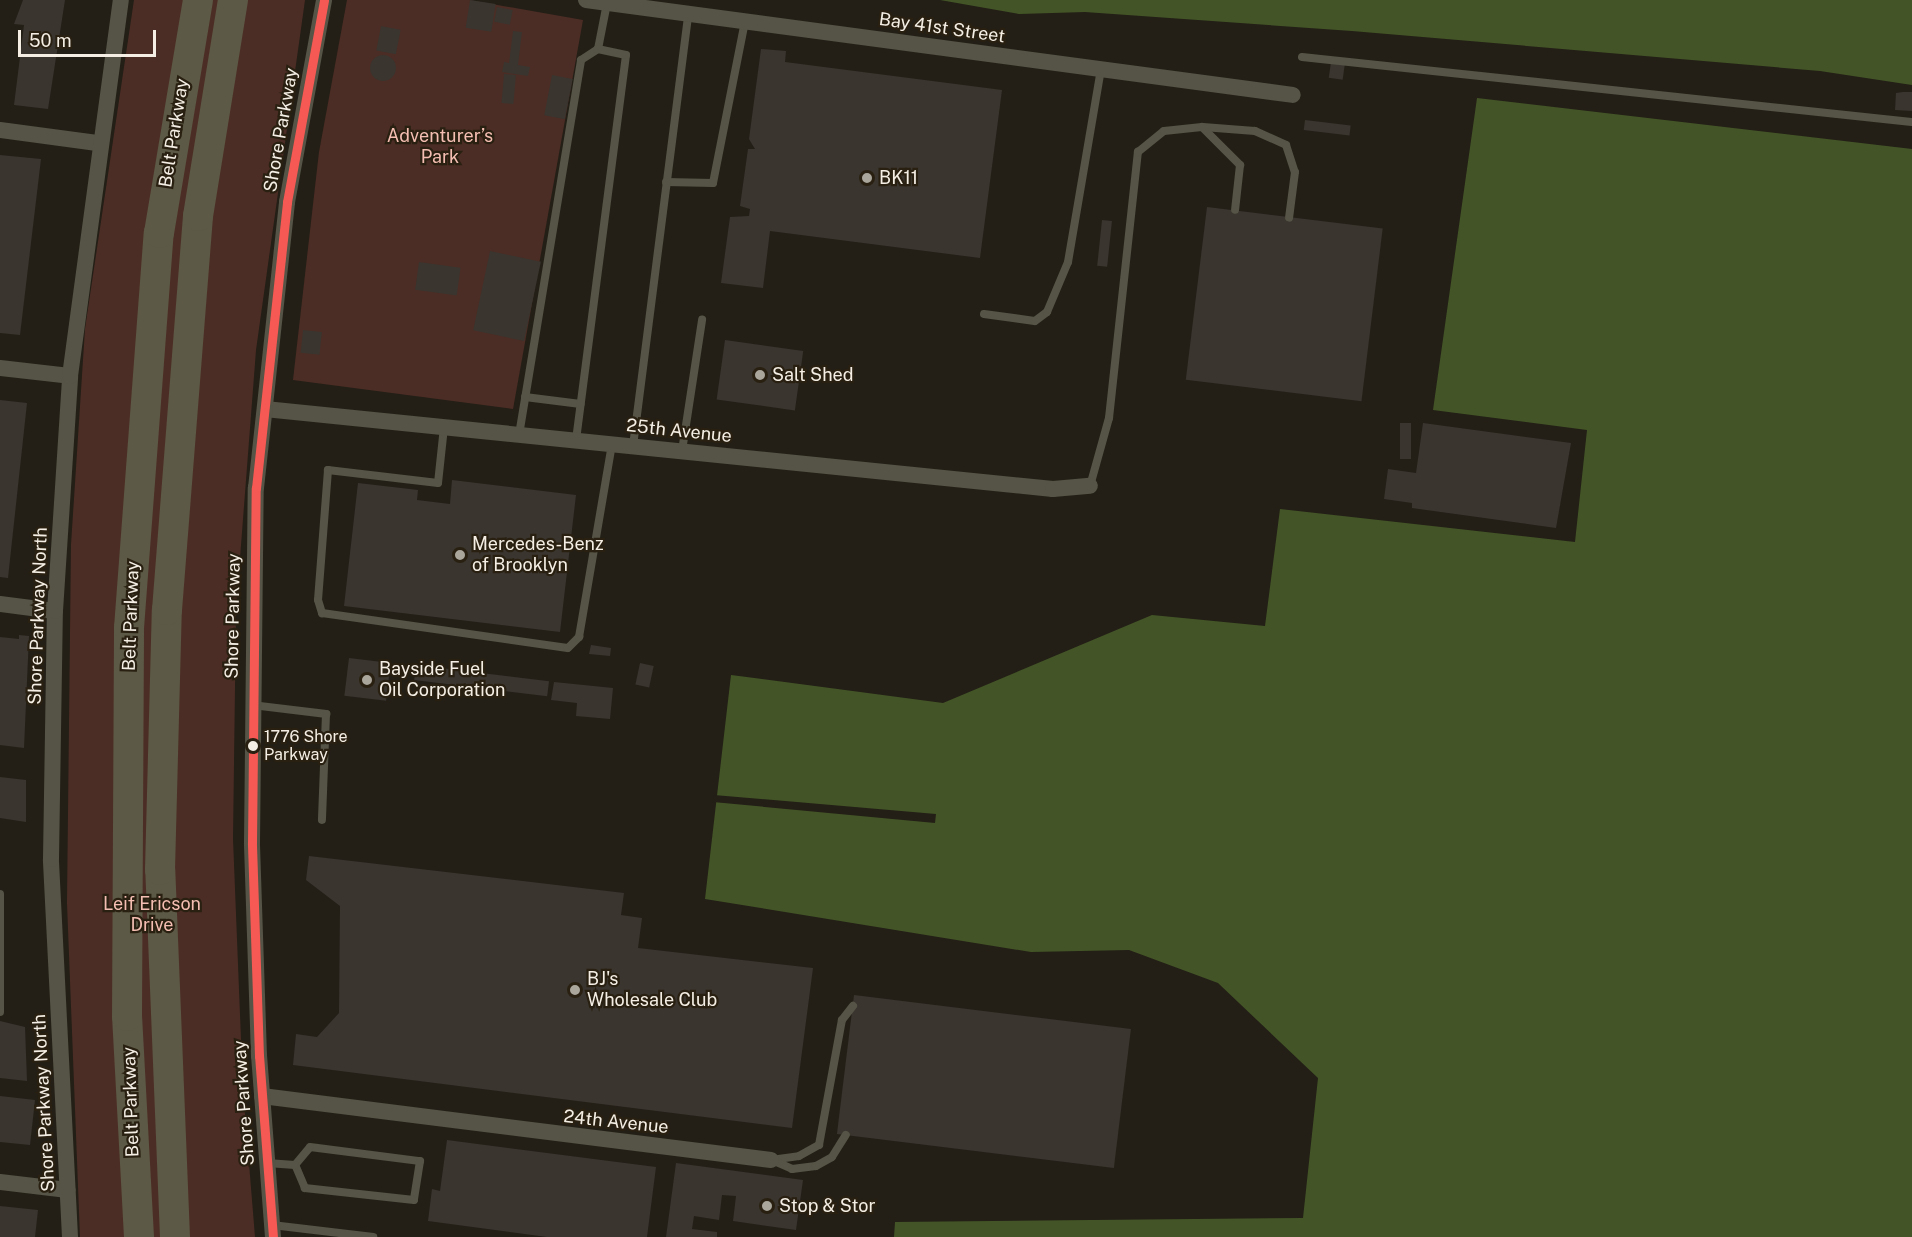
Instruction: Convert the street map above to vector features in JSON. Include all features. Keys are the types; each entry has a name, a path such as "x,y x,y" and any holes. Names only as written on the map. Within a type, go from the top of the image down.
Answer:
{"highway":[{"name":"Belt Parkway","path":"139,1237 127,1016 129,628 159,233 198,0"},
{"name":"Belt Parkway","path":"176,1237 160,870 167,610 198,216 233,0"}],"street":[{"name":"Shore Parkway North","path":"70,1237 51,859 55,611 70,376 97,143 121,0"},
{"name":"Shore Parkway","path":"273,1231 262,1096 252,705 256,488 287,202 324,0"},
{"name":"Bay 41st Street","path":"586,0 1293,95"},
{"path":"0,130 97,143"},
{"path":"0,368 70,376"},
{"name":"25th Avenue","path":"265,409 1053,489 1090,486"},
{"path":"0,604 55,611"},
{"name":"24th Avenue","path":"262,1096 771,1160"},
{"path":"0,1182 68,1190"}],"lane":[{"path":"598,49 607,3"},
{"path":"633,446 687,14"},
{"path":"666,182 712,183 745,21"},
{"path":"519,435 581,60 598,49 626,55 576,440"},
{"path":"1302,57 1912,122"},
{"path":"984,314 1029,322 1047,312 1068,262 1101,69"},
{"path":"1202,127 1240,165 1234,210"},
{"path":"1090,486 1109,418 1138,152 1164,131 1202,127 1254,131 1286,145 1295,172 1289,218"},
{"path":"682,451 702,320"},
{"path":"525,397 581,404"},
{"path":"444,427 438,483 328,471 318,600 322,613 568,648 579,637 612,444"},
{"path":"252,705 326,714 322,820"},
{"path":"0,894 0,1012"},
{"name":"24th Avenue","path":"771,1160 799,1156 819,1145 842,1020 853,1006"},
{"path":"771,1160 792,1169 816,1166 832,1157 846,1135"},
{"path":"310,1147 420,1161 414,1200 305,1188 295,1165 310,1147"},
{"path":"267,1163 295,1165"},
{"path":"273,1231 373,1237"}],"green space":[{"name":"Leif Ericson Drive","path":"134,0 305,0 256,350 236,610 233,839 243,1090 255,1237 80,1237 67,903 71,545 85,329"},
{"name":"Adventurer’s Park","path":"347,0 469,0 583,20 513,409 293,380 319,152"}],"shaded area":[{"path":"940,0 1912,0 1912,85 1820,71 1352,31 1085,12 1019,14"},
{"path":"1477,98 1912,149 1912,1237 894,1237 895,1222 1303,1218 1318,1078 1218,983 1129,950 1031,952 705,899 731,675 943,703 1152,615 1265,626 1280,509 1575,542 1587,430 1433,410"}],"pier":[{"path":"714,795 936,814 935,823 713,802"}],"building":[{"path":"23,0 65,0 48,109 14,105 24,25 14,24"},
{"path":"470,0 496,4 491,32 466,28"},
{"path":"497,7 513,10 510,25 494,22"},
{"path":"381,26 401,30 396,54 376,51"},
{"path":"513,31 522,32 518,65 530,67 528,76 502,72 504,62 509,63"},
{"name":"BK11","path":"761,49 786,51 785,62 1002,90 980,258 770,231 763,288 721,283 730,217 749,216 750,209 740,206 748,149 755,149 749,139"},
{"path":"383,55 392,59 396,68 392,77 383,81 374,77 370,68 374,59"},
{"path":"1331,62 1345,64 1343,80 1329,78"},
{"path":"504,74 516,75 513,104 501,103"},
{"path":"552,75 573,79 565,119 544,115"},
{"path":"1912,92 1912,111 1895,110 1896,93"},
{"path":"1305,120 1351,126 1349,136 1304,130"},
{"path":"0,155 41,159 20,335 0,333"},
{"path":"1207,207 1383,229 1361,401 1186,380"},
{"path":"1102,220 1112,221 1107,267 1097,266"},
{"path":"490,251 541,262 524,341 473,330"},
{"path":"419,262 461,268 457,296 415,290"},
{"path":"303,330 322,332 319,355 301,353"},
{"name":"Salt Shed","path":"725,340 803,351 795,410 717,399"},
{"path":"0,400 27,403 8,578 0,577"},
{"path":"1400,423 1411,423 1411,459 1400,459"},
{"path":"1423,423 1571,443 1556,528 1412,508 1412,503 1384,499 1388,469 1416,473"},
{"name":"Mercedes-Benz of Brooklyn","path":"452,480 576,495 560,632 344,606 358,483 418,490 417,500 450,504"},
{"path":"19,635 29,636 24,748 0,745 0,637 19,639"},
{"path":"591,645 611,648 610,656 589,654"},
{"name":"Bayside Fuel Oil Corporation","path":"349,658 391,663 386,701 344,696"},
{"path":"640,663 654,666 649,687 635,685"},
{"path":"416,665 549,681 547,696 414,680"},
{"path":"554,682 613,688 610,719 576,716 577,703 551,700"},
{"path":"0,777 26,780 26,822 0,818"},
{"name":"BJ's Wholesale Club","path":"309,856 624,893 621,915 642,918 638,948 813,968 792,1128 293,1065 296,1034 317,1037 339,1013 340,906 306,880"},
{"path":"854,995 1131,1029 1114,1168 837,1134"},
{"path":"0,1021 25,1027 27,1081 0,1078"},
{"path":"0,1096 35,1100 30,1145 0,1142"},
{"path":"447,1140 656,1167 647,1237 547,1237 428,1221 432,1189 440,1191"},
{"name":"Stop & Stor","path":"676,1163 803,1180 796,1230 733,1221 736,1196 722,1195 719,1220 694,1216 692,1229 717,1232 717,1237 666,1237"},
{"path":"0,1206 38,1210 35,1237 0,1237"}],"transit line":[{"path":"273,1237 259,1056 252,843 256,488 287,202 324,0"}],"place":[{"name":"BK11","path":"867,178"},
{"name":"Salt Shed","path":"760,375"},
{"name":"Mercedes-Benz of Brooklyn","path":"460,555"},
{"name":"Bayside Fuel Oil Corporation","path":"367,680"},
{"name":"1776 Shore Parkway","path":"253,746"},
{"name":"BJ's Wholesale Club","path":"575,990"},
{"name":"Stop & Stor","path":"767,1206"}]}
